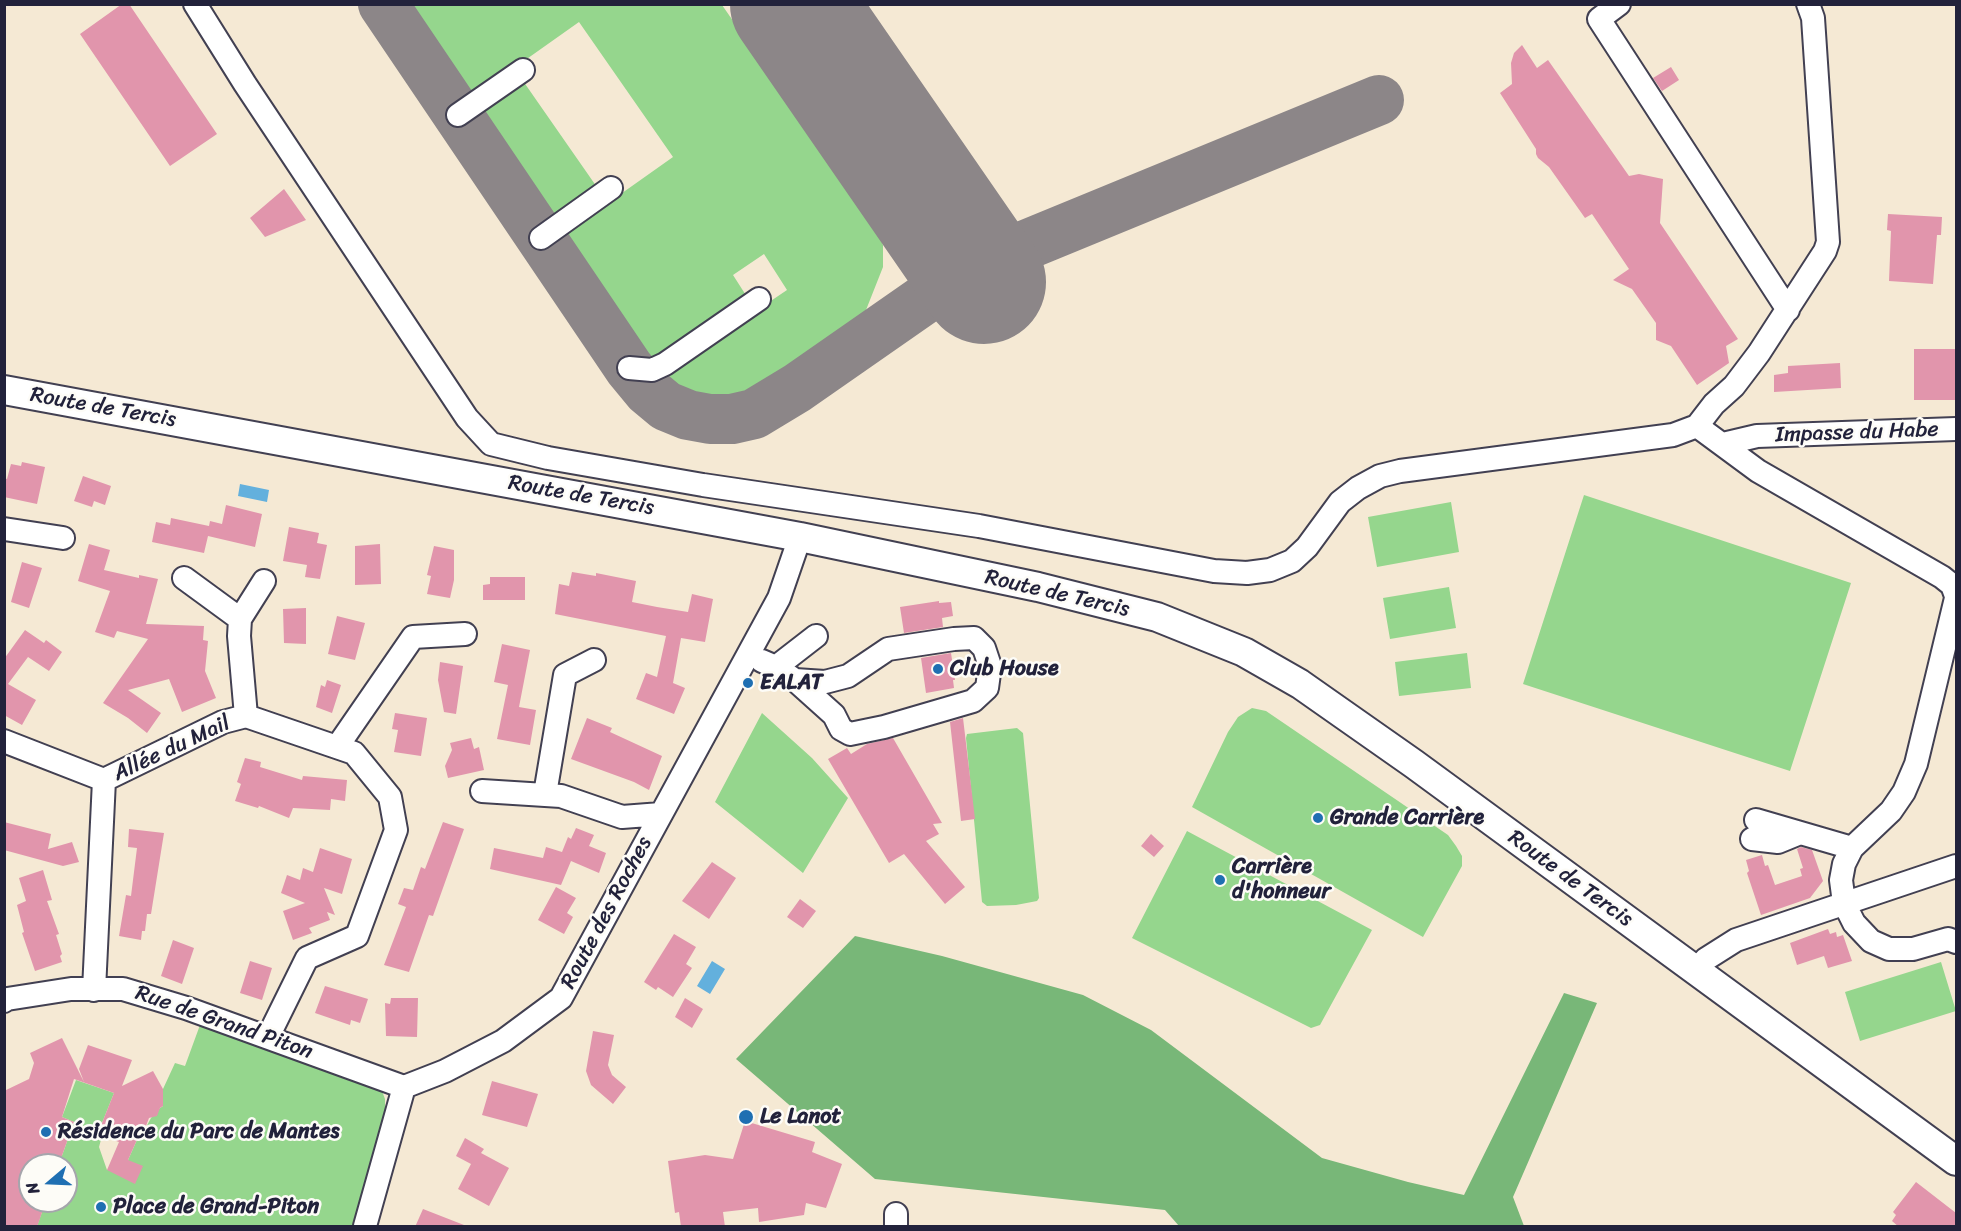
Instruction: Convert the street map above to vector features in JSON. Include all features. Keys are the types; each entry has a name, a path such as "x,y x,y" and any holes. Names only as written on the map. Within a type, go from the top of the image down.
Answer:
{"main road":[{"name":"Route de Tercis","path":"4,390 800,537 1038,587 1157,617 1244,652 1300,684 1956,1161"}],"street":[{"path":"195,4 245,84 467,418 492,444 548,458 703,485 979,526 1214,571 1247,573 1270,570 1292,561 1307,547 1340,502 1358,488 1380,476 1400,471 1673,435 1697,426 1714,404 1734,387 1788,309 1825,251 1828,242 1816,50 1813,18 1809,4"},
{"path":"1619,4 1599,19 1788,309"},
{"path":"458,115 523,70"},
{"path":"541,238 611,188"},
{"path":"629,368 652,370 665,364 759,299"},
{"path":"1697,426 1758,471 1942,577 1952,585 1956,597 1916,764 1904,792 1892,811 1852,848 1844,864 1841,880 1844,903 1854,923 1871,941 1889,949 1912,949 1948,939 1956,942"},
{"name":"Impasse du Habe","path":"1723,444 1757,436 1956,429"},
{"path":"4,529 63,538"},
{"name":"Route des Roches","path":"404,1087 445,1071 503,1041 561,998 779,598 800,537"},
{"path":"184,578 240,619"},
{"path":"246,716 239,636 240,619 264,581"},
{"path":"337,747 413,637 465,634"},
{"path":"776,667 816,636"},
{"path":"747,655 776,667 795,680 834,715 842,729 850,734 884,727 973,701 987,688 990,666 984,648 974,638 954,639 888,649 848,676 833,680 825,682 795,680"},
{"path":"544,794 565,675 594,660"},
{"name":"Allée du Mail","path":"4,741 104,780 223,722 246,716 354,753 390,797 396,830 357,936 307,958 268,1037"},
{"path":"94,990 104,780"},
{"path":"482,791 561,796 622,817 661,814"},
{"path":"1754,830 1778,842 1800,833 1852,848"},
{"path":"1695,970 1706,959 1736,940 1956,866"},
{"name":"Rue de Grand Piton","path":"5,997 71,989 123,988 186,1008 404,1087"},
{"path":"365,1227 404,1087"}],"green space":[{"path":"409,5 722,5 875,225 883,245 883,267 866,310 850,325 740,399 697,398 680,390 664,378","holes":["579,22 673,157 608,203 514,68","764,254 787,290 747,317 749,300 733,275"]},
{"path":"1584,495 1851,583 1790,771 1523,684"},
{"path":"1451,502 1459,552 1377,567 1368,517"},
{"path":"1449,587 1456,628 1390,639 1383,598"},
{"path":"1467,653 1471,688 1399,696 1395,662"},
{"name":"Grande Carrière","path":"1252,708 1266,711 1448,835 1462,856 1462,866 1423,937 1192,807 1228,732 1238,717"},
{"path":"762,713 812,758 848,798 803,873 715,802"},
{"path":"1017,728 1023,733 1039,898 1037,901 1016,905 987,906 982,902 966,738 967,734"},
{"name":"Carrière d'honneur","path":"1187,831 1372,930 1320,1025 1311,1028 1132,938"},
{"path":"855,936 942,956 1083,995 1151,1030 1322,1158 1464,1195 1564,993 1597,1003 1513,1197 1524,1226 1179,1226 1165,1210 875,1179 736,1059"},
{"path":"1941,962 1956,1011 1860,1041 1845,992"},
{"path":"200,1025 371,1084 382,1091 385,1099 385,1121 356,1226 37,1226 42,1213 78,1213 78,1153 63,1153 74,1122 62,1117 76,1080 114,1093 100,1128 102,1136 99,1147 107,1170 128,1160 140,1133 163,1106 163,1089 175,1063 185,1066"}],"water":[{"path":"240,484 269,490 267,502 238,496"},
{"path":"712,961 725,969 710,994 697,986"}],"building":[{"path":"122,4 129,4 217,134 170,166 80,34"},
{"path":"1522,45 1537,68 1548,60 1629,176 1639,174 1663,179 1660,223 1738,339 1726,346 1729,363 1697,385 1671,346 1656,340 1656,323 1632,289 1613,280 1629,269 1592,214 1585,218 1549,167 1538,158 1536,149 1500,93 1512,84 1511,63 1514,53"},
{"path":"1671,67 1679,80 1662,91 1653,78"},
{"path":"284,189 306,220 265,237 250,218"},
{"path":"1888,214 1942,217 1941,235 1937,235 1933,284 1889,281 1891,231 1887,230"},
{"path":"1914,349 1956,349 1956,400 1914,400"},
{"path":"1840,363 1841,388 1774,392 1774,375 1788,373 1788,366"},
{"path":"22,462 45,467 37,504 4,497 4,478 7,479 11,464 21,466"},
{"path":"83,476 111,486 105,505 94,501 92,507 74,501"},
{"path":"226,505 262,514 255,547 208,536 204,553 152,542 156,522 170,525 171,518 209,526 210,521 222,524"},
{"path":"289,527 319,533 317,543 327,545 320,579 305,577 307,565 283,561"},
{"path":"89,544 110,550 104,570 139,578 139,575 158,579 146,624 204,626 203,640 208,641 205,671 216,698 182,712 169,679 128,690 161,713 147,733 103,703 148,639 117,631 114,638 95,632 110,591 78,581"},
{"path":"380,544 381,584 355,585 355,546"},
{"path":"434,546 454,550 454,580 450,598 427,594 431,576 427,575"},
{"path":"22,562 42,568 29,608 11,602"},
{"path":"572,572 596,576 596,573 636,581 632,602 657,607 688,612 692,594 713,599 705,642 681,638 673,683 685,688 674,714 636,699 646,673 657,677 666,636 555,614 559,584 569,586"},
{"path":"490,577 525,577 525,600 483,600 483,585 490,584"},
{"path":"939,601 939,603 951,602 953,616 942,618 943,627 904,633 900,607"},
{"path":"306,608 306,644 284,643 283,609"},
{"path":"337,616 365,623 355,660 328,654"},
{"path":"25,630 44,643 46,640 62,652 49,671 28,657 8,684 36,700 22,725 4,715 4,659"},
{"path":"502,644 530,650 519,707 536,710 530,745 497,739 508,685 494,682"},
{"name":"Club House","path":"951,653 954,688 926,693 921,658"},
{"path":"440,662 463,666 456,714 444,712 438,680"},
{"path":"327,680 341,685 332,713 316,707 321,685 325,687"},
{"path":"395,713 427,718 421,756 394,752 398,730 392,729"},
{"path":"587,718 612,728 610,732 662,756 649,790 634,782 571,759"},
{"path":"963,718 975,819 961,821 950,722"},
{"path":"471,738 474,749 479,747 484,770 448,778 445,766 452,750 450,743"},
{"path":"893,738 942,823 933,824 939,834 926,841 965,887 945,904 904,854 889,863 828,759 847,748 851,754 867,744"},
{"path":"245,758 261,762 260,767 302,780 303,776 347,780 345,801 331,799 330,810 293,808 289,818 259,806 258,808 235,801 241,784 237,782"},
{"path":"4,822 51,834 48,849 72,842 79,862 63,866 4,850"},
{"path":"443,822 464,829 433,916 429,915 409,972 384,965 406,907 398,904 404,888 413,890 421,867 425,869"},
{"path":"576,828 594,835 589,846 606,853 599,873 571,861 561,885 490,869 494,848 543,858 546,847 562,852 568,837 571,839"},
{"path":"129,829 164,833 151,914 147,914 145,931 142,931 141,940 119,936 126,895 131,896 137,848 128,847"},
{"path":"1151,834 1164,846 1154,857 1141,846"},
{"path":"1801,847 1812,850 1823,881 1810,898 1761,915 1747,873 1749,871 1746,860 1762,855 1775,885 1802,876 1800,869 1803,868 1797,849"},
{"path":"320,848 352,859 342,894 324,888 335,915 327,912 330,920 309,928 312,933 293,940 283,911 305,903 281,893 287,875 300,880 303,868 313,872"},
{"path":"712,862 736,878 709,919 682,901"},
{"path":"43,870 52,900 47,901 59,934 56,935 62,962 35,971 22,933 24,932 17,905 26,901 19,878"},
{"path":"556,887 576,898 567,913 573,917 564,934 538,920"},
{"path":"800,899 816,911 803,928 787,917"},
{"path":"1828,929 1830,934 1836,932 1837,937 1843,935 1852,961 1828,968 1824,956 1797,965 1790,943"},
{"path":"674,934 696,947 686,964 692,968 673,997 658,987 656,990 644,982"},
{"path":"173,940 194,948 182,984 161,976"},
{"path":"250,961 272,968 262,1000 240,993"},
{"path":"325,986 368,999 360,1023 351,1020 350,1025 315,1013"},
{"path":"391,998 418,998 417,1037 386,1036 385,1003 390,1004"},
{"path":"685,998 703,1009 692,1028 675,1017"},
{"path":"593,1031 614,1035 608,1065 612,1075 626,1087 613,1104 591,1085 586,1071"},
{"name":"Résidence du Parc de Mantes","path":"62,1038 84,1082 79,1069 88,1045 132,1060 122,1086 153,1071 163,1089 163,1106 157,1116 149,1118 128,1160 143,1166 135,1184 107,1170 119,1142 102,1136 100,1128 114,1093 74,1079 62,1117 74,1122 63,1153 18,1153 18,1213 42,1213 37,1227 4,1227 4,1091 29,1079 34,1063 30,1053"},
{"path":"492,1081 538,1094 527,1127 482,1115"},
{"path":"745,1121 815,1142 812,1152 842,1164 826,1208 806,1203 804,1215 759,1222 758,1208 723,1212 725,1227 681,1227 679,1212 675,1213 668,1161 705,1155 733,1159"},
{"path":"465,1138 484,1149 481,1153 509,1168 489,1206 458,1189 471,1164 456,1156"},
{"path":"1916,1182 1956,1213 1956,1227 1899,1227 1892,1221 1896,1215 1893,1212"},
{"path":"423,1209 464,1225 464,1227 415,1227"}],"taxiway":[{"path":"383,4 629,368 648,391 666,406 688,415 710,419 732,419 754,414 797,388 942,287 952,277 956,265 956,254 952,242 923,201"},
{"path":"1026,245 1379,100"}],"runway":[{"path":"792,4 984,282"}],"place":[{"name":"Club House","path":"938,669"},
{"name":"EALAT","path":"748,683"},
{"name":"Grande Carrière","path":"1318,818"},
{"name":"Carrière d'honneur","path":"1220,880"},
{"name":"Le Lanot","path":"746,1117"},
{"name":"Résidence du Parc de Mantes","path":"46,1132"},
{"name":"Place de Grand-Piton","path":"101,1207"}]}
